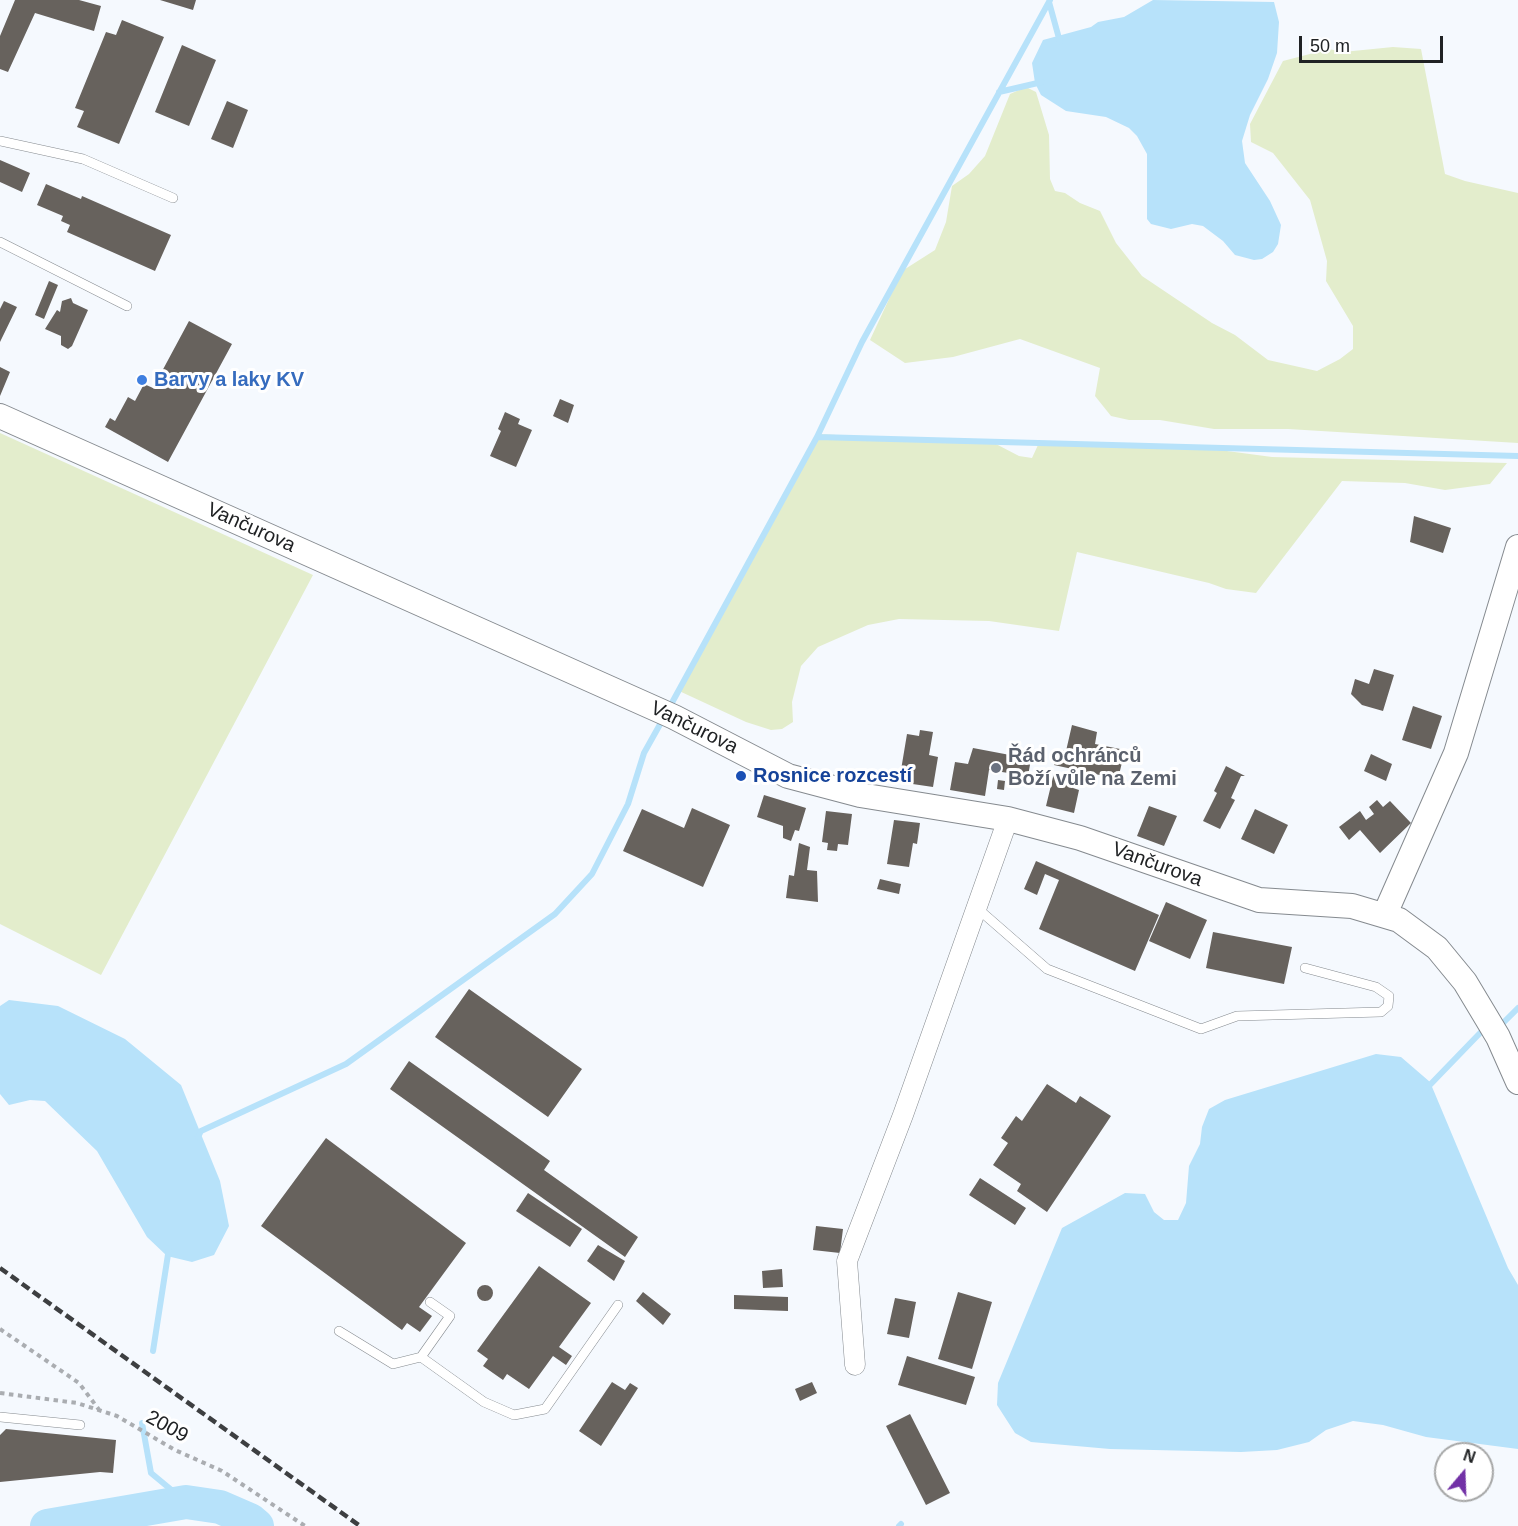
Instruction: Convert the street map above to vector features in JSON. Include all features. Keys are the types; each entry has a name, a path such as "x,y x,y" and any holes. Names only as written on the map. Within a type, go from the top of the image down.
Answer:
{"street":[{"name":"Vančurova","path":"0,416 674,717 788,776 832,789 1008,819 1080,838 1260,900 1352,906 1384,914 1414,928 1447,958 1483,1008 1518,1082"},
{"path":"1384,914 1456,753 1518,548"},
{"path":"855,1365 847,1261 1008,819"}],"lane":[{"path":"0,141 83,159 173,198"},
{"path":"0,242 127,306"},
{"path":"977,908 1047,969 1201,1029 1237,1016 1381,1012 1388,1006 1389,996 1376,987 1305,968"},
{"path":"339,1331 393,1365 421,1357 450,1316 430,1302"},
{"path":"421,1357 501,1411 514,1415 532,1413 544,1409 618,1305"},
{"path":"0,1417 80,1425"}],"path":[{"path":"0,1329 79,1383 100,1411"},
{"name":"2009","path":"0,1393 77,1403 127,1421 175,1450 222,1471 305,1526"}],"green space":[{"path":"1393,47 1421,49 1445,174 1518,193 1518,443 1288,429 1214,429 1160,420 1129,420 1111,416 1095,396 1100,368 1020,339 953,357 905,363 870,340 902,271 935,250 946,222 952,186 969,174 985,156 1010,94 1026,87 1036,92 1049,135 1050,179 1055,191 1065,193 1080,203 1100,211 1116,243 1142,276 1212,323 1235,335 1268,360 1317,371 1340,359 1353,349 1353,326 1326,281 1327,261 1310,200 1273,153 1251,142 1250,124 1283,61 1329,49 1343,52"},
{"path":"0,433 313,575 101,975 0,924"},
{"path":"817,434 994,443 1019,456 1032,458 1038,445 1074,442 1212,449 1272,457 1507,463 1490,484 1445,490 1405,483 1342,481 1256,593 1226,589 1077,552 1059,631 989,621 899,619 868,625 818,647 801,666 792,702 793,722 782,729 771,730 746,722 677,690"}],"water":[{"path":"1153,0 1274,2 1279,22 1277,53 1268,79 1250,115 1242,141 1245,163 1270,201 1281,225 1278,244 1273,252 1262,259 1254,260 1235,255 1223,241 1203,226 1192,224 1171,229 1151,224 1147,219 1147,154 1137,136 1129,128 1106,117 1066,111 1041,95 1035,83 1032,63 1043,40 1091,27 1098,22 1124,17"},
{"path":"9,1000 58,1006 125,1039 181,1085 220,1181 229,1226 214,1255 192,1262 167,1256 147,1237 97,1151 45,1101 30,1100 9,1105 0,1094 0,1006"},
{"path":"1376,1054 1401,1057 1430,1082 1508,1268 1518,1285 1518,1449 1494,1446 1494,1442 1464,1442 1426,1437 1383,1425 1353,1421 1326,1430 1309,1442 1277,1450 1241,1452 1110,1449 1031,1442 1015,1433 997,1405 998,1383 1062,1228 1125,1193 1145,1194 1154,1212 1164,1220 1178,1220 1186,1203 1189,1166 1200,1144 1202,1127 1209,1109 1225,1100"}],"building":[{"path":"15,0 79,0 101,6 94,31 35,13 8,72 0,69 0,36"},
{"path":"160,0 196,0 193,10"},
{"path":"122,20 164,37 119,144 77,127 84,111 75,108 106,32 116,35"},
{"path":"182,45 216,60 189,126 155,112"},
{"path":"227,101 248,110 233,148 211,139"},
{"path":"0,160 30,173 22,192 0,182"},
{"path":"46,184 81,199 82,196 171,235 155,271 67,232 70,225 61,221 63,216 37,205"},
{"path":"49,281 58,285 44,319 35,315"},
{"path":"71,298 73,303 88,310 72,346 68,349 61,345 61,336 45,329 57,310 60,312 62,301"},
{"path":"4,301 17,307 0,342 0,309"},
{"path":"189,321 232,344 168,462 105,427 110,418 115,421 128,397 135,401 144,384 153,388"},
{"path":"0,367 10,372 0,396"},
{"path":"560,399 574,405 568,423 553,416"},
{"path":"505,412 520,419 518,424 532,430 516,467 490,456 501,431 498,429"},
{"path":"1414,516 1451,528 1443,553 1410,542"},
{"path":"1374,669 1394,675 1383,711 1362,705 1351,694 1355,679 1369,684"},
{"path":"1413,706 1442,716 1431,749 1402,740"},
{"path":"1072,725 1097,732 1095,744 1125,750 1118,779 1054,765 1058,749 1066,751"},
{"path":"920,730 933,732 929,755 938,757 933,787 899,782 907,734 919,736"},
{"path":"973,748 1031,759 1028,776 989,770 985,796 950,790 955,762 968,764"},
{"path":"1371,754 1392,764 1386,781 1364,771"},
{"path":"1226,766 1245,776 1241,776 1231,798 1235,800 1220,829 1203,821 1217,793 1214,791"},
{"path":"1054,773 1075,777 1073,788 1079,790 1074,813 1046,806"},
{"path":"998,780 1005,781 1004,790 997,789"},
{"path":"764,795 806,808 799,831 795,830 791,841 783,838 783,826 757,817"},
{"path":"1377,800 1383,807 1390,801 1411,823 1380,853 1360,830 1349,840 1339,827 1360,811 1366,820 1374,814 1369,807"},
{"path":"1149,806 1177,816 1164,846 1137,836"},
{"path":"692,808 730,825 703,887 623,851 642,809 684,828"},
{"path":"1255,809 1288,825 1274,854 1241,839"},
{"path":"826,811 852,814 848,845 838,844 837,851 827,850 828,843 822,842"},
{"path":"894,820 920,823 917,844 913,843 909,867 887,864"},
{"path":"799,843 810,847 807,870 817,871 818,902 786,898 789,875 794,876"},
{"path":"1036,861 1159,915 1135,971 1039,929 1059,880 1045,874 1037,895 1024,889"},
{"path":"880,879 901,884 899,894 877,889"},
{"path":"1166,902 1207,920 1190,959 1149,941"},
{"path":"1213,932 1292,947 1284,984 1206,968"},
{"path":"469,989 582,1069 548,1117 435,1037"},
{"path":"409,1061 550,1161 544,1170 638,1237 625,1257 390,1089"},
{"path":"1047,1084 1076,1103 1080,1096 1111,1116 1047,1212 1017,1191 1021,1184 993,1165 1008,1143 1001,1138 1016,1116 1022,1121"},
{"path":"326,1138 466,1243 419,1307 432,1316 420,1332 407,1323 402,1330 261,1226"},
{"path":"980,1178 1026,1208 1015,1225 969,1195"},
{"path":"528,1193 582,1229 570,1247 516,1211"},
{"path":"816,1226 843,1229 840,1253 813,1250"},
{"path":"598,1245 625,1261 614,1281 587,1261"},
{"path":"539,1266 591,1303 559,1347 572,1356 566,1365 553,1356 529,1389 507,1374 503,1380 483,1366 488,1359 477,1351"},
{"path":"782,1269 783,1287 763,1288 762,1271"},
{"path":"485,1285 493,1293 485,1301 477,1293"},
{"path":"643,1292 671,1314 663,1325 636,1301"},
{"path":"958,1292 992,1302 972,1369 938,1359"},
{"path":"734,1295 788,1297 788,1311 734,1309"},
{"path":"895,1298 916,1302 909,1338 887,1334"},
{"path":"907,1356 975,1377 966,1405 898,1385"},
{"path":"612,1382 625,1390 630,1383 638,1388 601,1446 579,1431"},
{"path":"812,1382 817,1393 800,1401 795,1389"},
{"path":"910,1414 950,1493 926,1505 886,1426"},
{"path":"6,1429 116,1440 113,1473 100,1472 0,1482 0,1435"}],"waterway":[{"path":"668,710 817,437 862,342 1050,0"},
{"path":"1049,2 1060,42"},
{"path":"999,92 1042,82"},
{"path":"817,437 1518,456"},
{"path":"198,1137 201,1131 346,1064 555,914 592,874 628,804 644,753 663,719"},
{"path":"1503,1023 1518,1008"},
{"path":"1425,1090 1482,1031"},
{"path":"153,1351 169,1248"},
{"path":"142,1423 151,1473 186,1502"},
{"path":"47,1526 186,1502 220,1507 250,1520 257,1526"}],"railway":[{"path":"0,1268 360,1526"}],"place":[{"name":"Barvy a laky KV","path":"142,380"},
{"name":"Řád ochránců Boží vůle na Zemi","path":"996,768"},
{"name":"Rosnice rozcestí","path":"741,776"}]}
